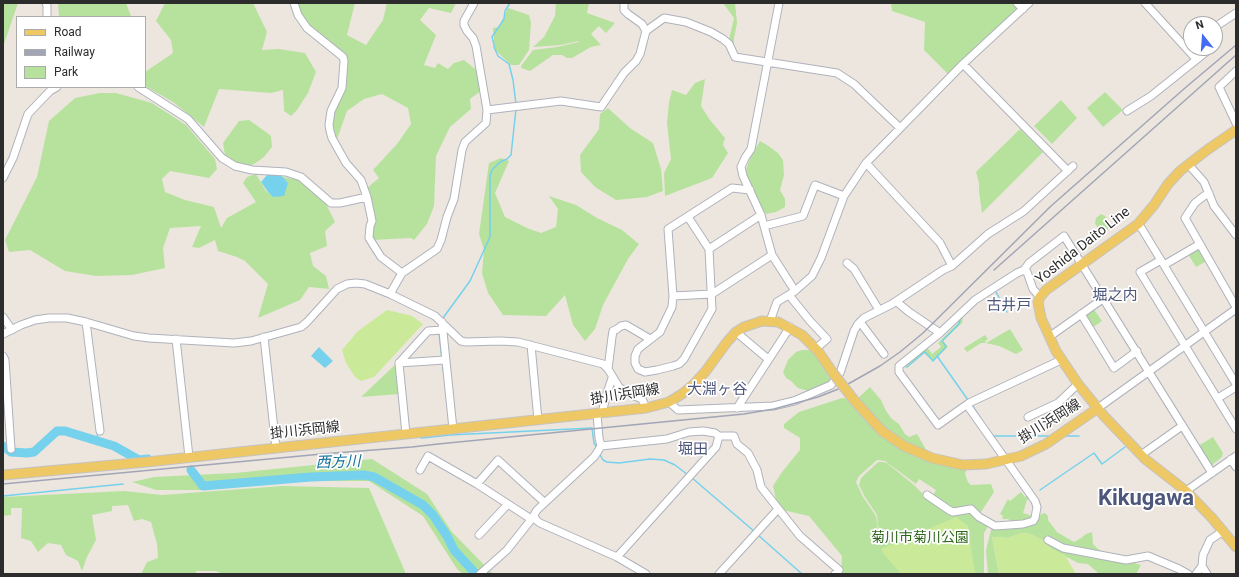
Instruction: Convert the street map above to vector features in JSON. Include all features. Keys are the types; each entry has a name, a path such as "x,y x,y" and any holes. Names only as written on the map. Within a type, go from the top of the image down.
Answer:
{"main road":[{"name":"Yoshida Daito Line","path":"1098,408 1061,360 1049,337 1040,312 1038,302 1040,297 1046,290 1138,224 1154,205 1168,184 1188,164 1236,130"},
{"name":"掛川浜岡線","path":"3,475 189,458 646,408 669,402 693,385 736,332 755,323 770,321 778,322 802,335 818,351 854,400 885,433 904,446 927,457 940,461 962,465 986,464 1021,456 1046,444 1098,408 1141,455 1164,475 1186,491 1235,544"}],"street":[{"path":"46,3 48,6 48,16"},
{"path":"294,3 298,15 307,28 342,57 344,61 342,88 331,111 329,125 332,138 346,163 361,180 367,197 372,221 369,238 381,257 402,273"},
{"path":"390,294 402,273 437,248 454,199 462,150 465,142 486,123 487,110 476,46 473,38 464,25 464,21 474,3"},
{"path":"624,3 624,10 642,24 646,31"},
{"path":"779,3 751,150 741,167 743,176 761,215 772,255 792,293 810,321 819,329 826,339 820,345"},
{"path":"1017,3 1023,9"},
{"path":"770,321 777,302 792,293 812,276 844,196 866,163 963,64 1029,3"},
{"path":"1145,3 1196,59"},
{"path":"1223,22 1236,13"},
{"path":"487,110 561,101 601,107 624,73 636,61 640,54 646,31 664,18 686,22 705,29 729,44 736,57 837,73 854,84 900,128"},
{"path":"1127,111 1151,96 1200,56"},
{"path":"669,402 678,410 737,408 784,404 830,386 840,373 854,331 864,318 897,302 943,270 952,266 988,234 1024,211 1071,168 963,64"},
{"path":"1236,71 1219,86 1236,123"},
{"path":"140,88 188,119 222,158 234,166 252,170 286,172 306,181 331,203 340,203 367,197"},
{"path":"3,178 13,158 28,114 49,89"},
{"path":"866,163 940,243 952,266"},
{"path":"1188,164 1204,182 1214,206 1236,236"},
{"path":"764,226 803,216 815,186 844,196"},
{"path":"688,217 709,249 712,309 684,359 679,364 645,372 638,369 635,363 635,356 638,349 660,332 672,307 673,296 668,229 732,188 750,190"},
{"path":"1098,408 1150,372 1236,308 1185,218 1195,203 1209,193"},
{"path":"709,249 761,215"},
{"path":"1138,224 1163,263 1236,386 1218,398"},
{"path":"1061,360 969,404 938,425 898,372 899,366 940,333 975,300 1024,270 1028,263 1064,236 1212,473"},
{"path":"1200,244 1163,263 1140,272 1236,428"},
{"path":"673,296 712,294 772,255"},
{"path":"847,263 854,270 878,310"},
{"path":"1024,270 1028,274 1033,288 1040,297"},
{"path":"3,334 35,320 67,318 134,336 234,342 251,341 301,327 337,290 347,284 365,284 436,316 456,337 466,342 500,341 530,345 564,355 599,362 608,369 612,378 619,387 625,392 642,399 646,408"},
{"path":"1049,337 1104,298"},
{"path":"897,302 914,316 940,333"},
{"path":"1081,314 1114,368 1137,351"},
{"path":"3,317 12,330"},
{"path":"86,322 100,431"},
{"path":"442,322 440,330 443,360 453,429"},
{"path":"860,322 884,354"},
{"path":"608,369 613,331 617,328 626,325 650,339"},
{"path":"737,408 768,359 790,328"},
{"path":"406,434 399,363 428,331 440,330"},
{"path":"736,332 768,359"},
{"path":"264,337 276,448"},
{"path":"176,339 189,458"},
{"path":"530,345 538,420"},
{"path":"3,356 5,360 11,449"},
{"path":"399,363 443,360"},
{"path":"599,449 599,414 612,378"},
{"path":"1028,417 1058,403 1078,384"},
{"path":"927,495 953,512 971,509 995,526 1023,524 1033,521 1036,518 1037,513 1035,501 969,404"},
{"path":"1141,455 1182,426"},
{"path":"481,573 507,550 544,502 582,468 599,449 667,439 689,432 703,431 715,433 719,436 734,436 737,444 748,453 758,470 761,487 800,536 839,570 835,574"},
{"path":"617,557 716,447 719,436"},
{"path":"420,470 428,456 477,484 508,504 533,517 540,523 617,557 646,574"},
{"path":"1186,491 1234,458 1236,467"},
{"path":"477,484 498,460 544,502"},
{"path":"479,535 508,504"},
{"path":"719,574 778,509"},
{"path":"1196,574 1202,566 1203,555 1210,540 1223,531"},
{"path":"1048,540 1063,548 1126,560 1148,556 1188,574"},
{"path":"1202,566 1207,574"}],"green space":[{"path":"3,3 18,3 3,47"},
{"path":"58,3 126,3 131,16 59,16"},
{"path":"165,3 253,3 267,32 262,50 279,49 305,53 316,72 308,93 297,110 291,116 284,111 283,90 271,93 219,89 204,127 173,102 146,87 146,71 173,53 171,40 156,21"},
{"path":"294,3 355,3 347,35 366,45 383,20 387,3 456,3 451,13 429,8 420,20 436,35 424,65 435,68 438,63 448,69 454,63 464,60 479,72 482,90 470,99 471,109 450,127 436,156 434,206 427,224 414,240 411,238 372,240 367,188 379,178 373,170 397,144 411,124 408,108 382,94 364,99 347,111 336,142 332,123 333,113 341,97 342,59 307,28"},
{"path":"556,3 589,3 587,13 615,23 606,33 599,26 591,34 601,45 591,47 572,58 567,58 562,55 553,55 530,71 521,68 533,50 579,42 533,47 544,37 555,16"},
{"path":"723,3 735,3 737,23 734,45 729,40 734,18"},
{"path":"891,3 1017,3 1021,6 949,75 924,50 925,22 892,11"},
{"path":"508,8 529,15 531,23 529,50 519,65 511,65 495,50 493,28 499,27"},
{"path":"705,79 701,106 725,138 723,145 728,153 712,178 665,196 664,173 671,159 667,123 672,90 686,95 695,83"},
{"path":"1105,92 1123,110 1103,127 1087,108"},
{"path":"100,93 116,93 152,103 186,125 215,159 217,169 209,178 170,171 162,179 165,192 185,200 214,207 221,228 227,218 256,202 243,183 247,177 256,174 266,191 274,197 288,183 283,177 299,180 316,194 326,204 335,222 325,231 327,246 310,253 313,266 326,276 329,289 309,287 300,300 258,318 268,284 245,261 218,251 215,240 199,248 192,247 201,226 170,228 163,248 165,268 132,275 96,276 65,271 30,250 9,252 5,240 37,177 49,121 75,98"},
{"path":"1061,100 1077,118 1052,144 1034,126"},
{"path":"608,108 630,128 653,143 661,169 663,191 647,197 616,200 595,187 581,172 580,155 599,129 600,114"},
{"path":"249,120 271,136 272,147 264,157 254,164 246,166 228,159 225,155 223,143 239,121"},
{"path":"1020,129 1043,152 982,213 979,183 976,172"},
{"path":"760,141 778,153 783,160 784,175 780,190 785,199 785,207 776,212 766,214 755,196 747,177 746,170 750,158"},
{"path":"501,158 509,161 495,193 505,217 541,233 556,227 558,209 549,196 576,205 597,218 622,230 639,244 628,259 603,305 595,329 585,341 573,325 565,295 546,316 503,315 488,293 482,273 484,250 479,234 489,163"},
{"path":"1101,214 1105,216 1112,226 1106,231 1101,231 1098,229 1095,223 1096,218"},
{"path":"1198,248 1207,261 1196,267 1188,254"},
{"path":"1093,308 1102,321 1092,328 1085,316"},
{"path":"387,310 412,316 423,324 374,377 361,381 355,377 346,363 342,350 358,331"},
{"path":"963,317 962,323 943,341 948,347 933,361 924,353 906,368 905,366 927,347 932,354 941,347 938,343 958,323 958,320"},
{"path":"1010,329 1023,350 1016,354 999,346 986,343"},
{"path":"985,335 988,339 985,341 986,343 981,343 967,352 964,348"},
{"path":"810,350 816,356 831,377 830,381 808,391 798,388 786,378 783,372 788,360 796,352"},
{"path":"398,362 399,394 361,397"},
{"path":"870,387 881,400 886,411 892,419 899,424 905,434 909,437 917,434 928,453 909,444 886,429 858,398"},
{"name":"菊川市菊川公園","path":"842,398 850,399 870,425 893,444 907,452 936,464 967,469 965,473 966,477 971,485 991,484 994,492 979,515 971,507 954,509 945,507 932,497 936,490 919,479 916,484 885,461 877,460 859,476 856,482 863,497 876,516 879,535 882,533 878,526 877,515 859,485 861,478 878,462 887,463 926,497 948,512 953,513 970,511 976,518 987,525 984,533 984,574 839,574 841,571 842,556 809,516 778,509 773,486 782,472 800,450 800,438 784,428 784,424 799,412"},
{"path":"1213,437 1223,453 1222,457 1210,465 1198,446"},
{"path":"372,459 427,494 452,532 493,574 463,574 457,569 423,516 369,481 269,481 204,490 156,490 132,482 154,477 235,473"},
{"path":"282,486 369,488 406,574 223,574 216,571 197,571 194,574 141,574 147,562 158,558 157,544 151,522 142,519 134,521 128,505 112,506 112,511 92,515 96,540 87,557 82,571 78,561 66,555 61,545 48,543 38,552 31,541 21,538 22,508 11,508 11,515 3,516 3,497 124,491 162,495"},
{"path":"1021,492 1025,497 1029,494 1031,497 1027,500 1023,513 1033,516 1026,520 1012,522 1008,519 1002,519 1003,516 1000,514 1008,499 1010,501"},
{"path":"1045,513 1048,516 1048,520 1057,532 1074,542 1092,532 1093,544 1098,549 1111,556 1141,565 1136,574 1099,574 1088,564 1078,563 1050,548 1044,541 1030,534 1022,533 1008,538 992,537 999,574 988,574 986,550 991,530 995,526 997,530 1033,525 1041,514"},
{"name":"菊川市菊川公園","path":"956,517 968,526 975,574 901,574 881,549"},
{"path":"1022,533 1030,534 1044,541 1050,548 1065,555 1076,574 999,574 992,537 1008,538"}],"water":[{"path":"276,173 283,177 288,183 284,196 273,197 261,182 267,175"},
{"path":"319,347 333,361 325,368 311,356"}],"waterway":[{"path":"510,3 505,11 504,19 492,37 498,56 509,64 516,104"},
{"path":"443,318 470,281 490,237 490,175 492,170 500,162 507,159 511,155 516,109"},
{"path":"996,292 1007,312"},
{"path":"907,367 925,352 933,361 946,346 942,341 959,324 960,319"},
{"path":"439,333 442,359"},
{"path":"937,356 968,400"},
{"path":"443,362 443,370"},
{"path":"972,405 981,419"},
{"path":"419,437 592,428 594,443 597,448"},
{"name":"西方川","path":"3,446 11,452 34,452 57,431 65,431 114,446 139,460 148,459"},
{"path":"97,431 98,441"},
{"path":"993,436 1051,436"},
{"path":"1067,436 1079,436"},
{"path":"1040,490 1094,453 1102,464 1125,447"},
{"path":"599,453 603,460 607,462 619,463 650,459 664,460 675,465 688,475"},
{"name":"西方川","path":"191,470 203,486 311,477 364,475 374,477 423,505 433,515 447,536 454,550 476,574"},
{"path":"691,477 755,532"},
{"path":"3,496 123,484"},
{"path":"758,535 802,574"}],"railway":[{"path":"3,484 412,447 744,414 774,409 818,397 841,388 880,366 923,333 1051,206 1236,45"},
{"path":"994,270 1236,55"}],"district":[{"name":"堀之内","path":"1115,296"},
{"name":"古井戸","path":"1009,306"},
{"name":"大淵ヶ谷","path":"717,390"},
{"name":"堀田","path":"693,450"},
{"name":"Kikugawa","path":"1146,499"}]}
